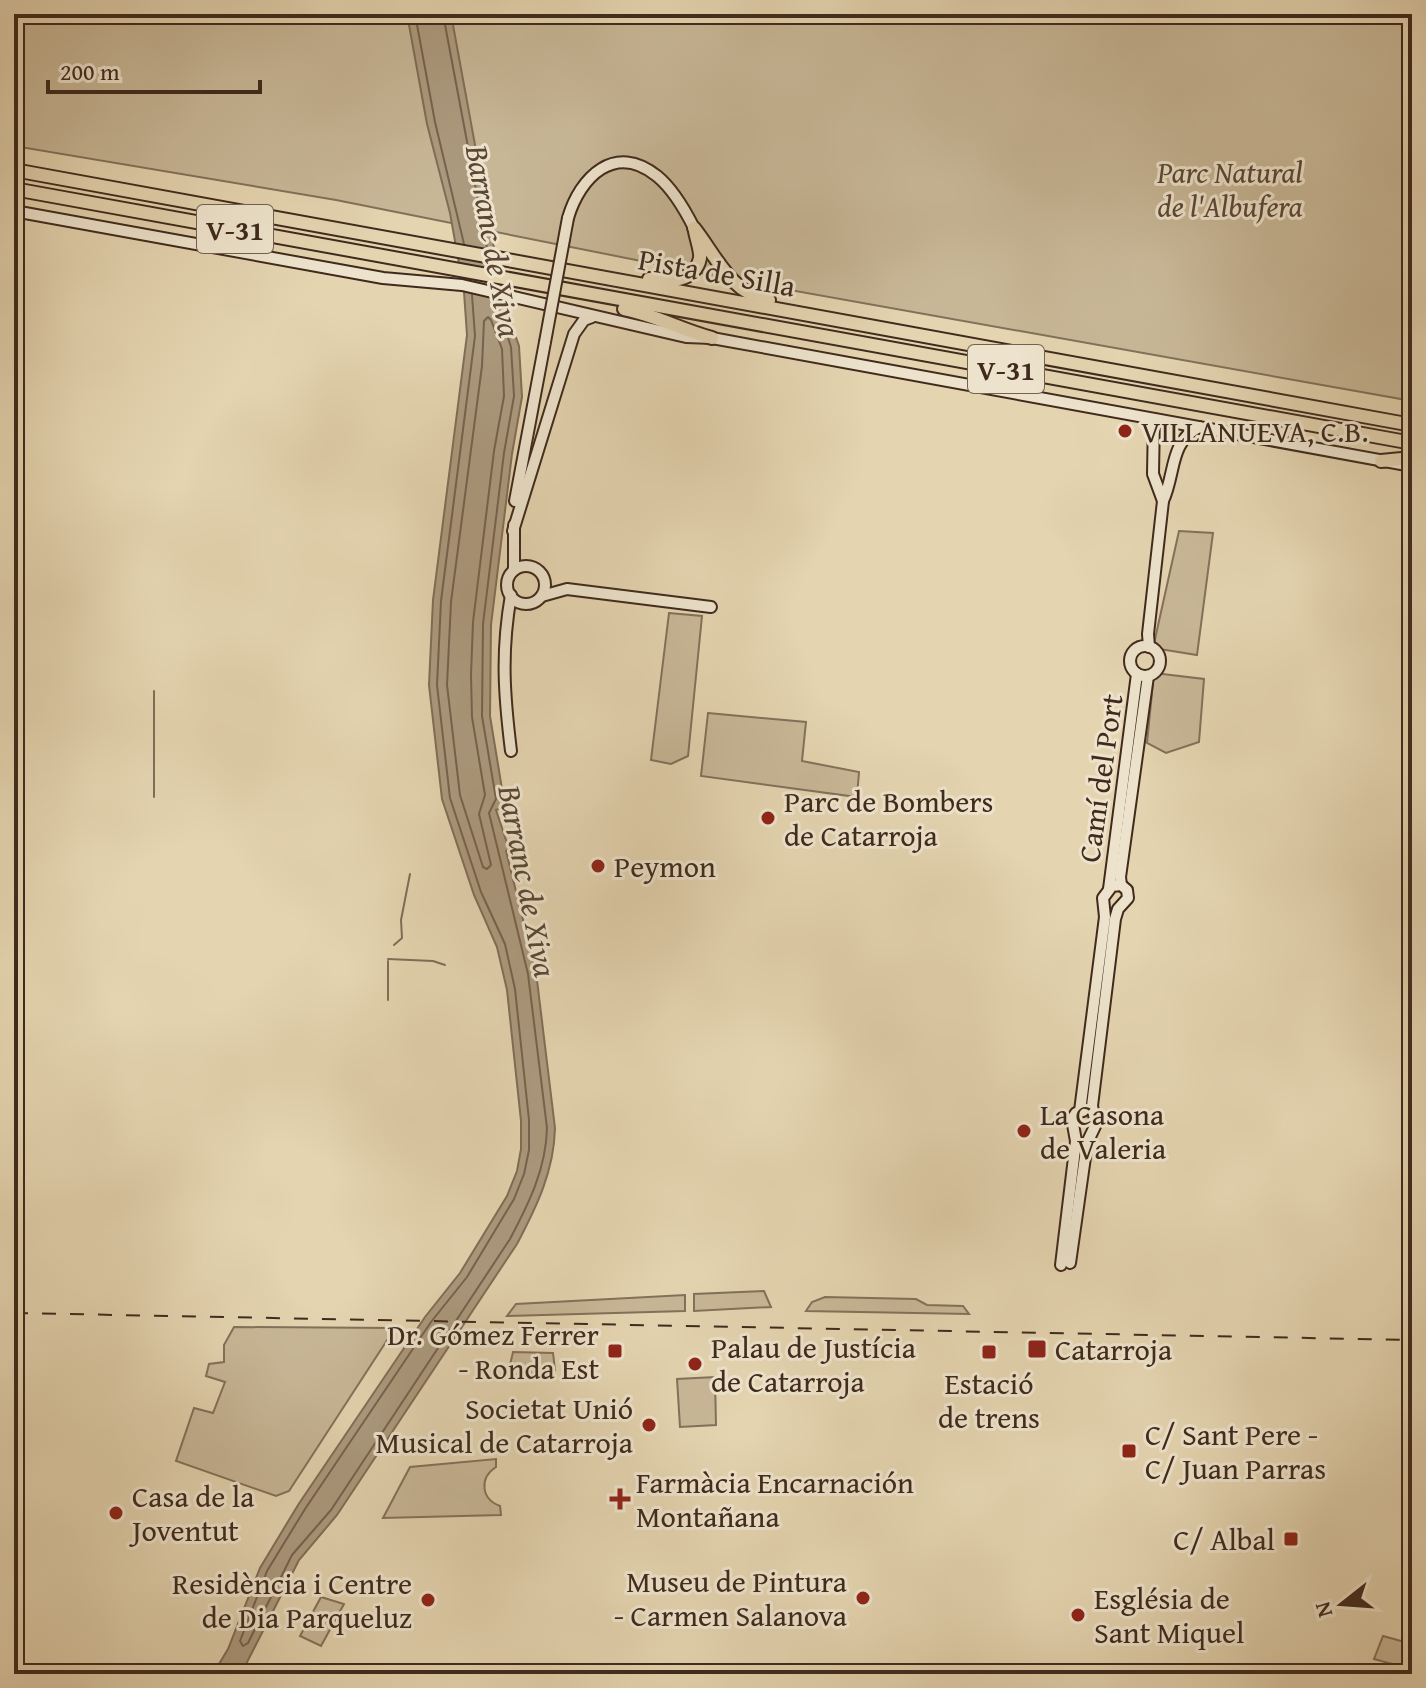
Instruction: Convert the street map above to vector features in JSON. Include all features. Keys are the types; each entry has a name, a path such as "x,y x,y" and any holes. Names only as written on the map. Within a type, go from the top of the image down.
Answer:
{"highway":[{"name":"Pista de Silla","path":"14,170 1412,425"},
{"name":"Pista de Silla","path":"14,189 1412,443"},
{"path":"590,274 679,280 692,271 700,257 694,228"},
{"path":"694,228 738,288 758,299 792,304 813,315"},
{"path":"600,297 618,307 712,338"},
{"path":"1381,461 1412,458"}],"street":[{"path":"511,751 503,690 504,635 511,595 507,585 514,570 516,495 568,218 579,189 588,177 608,166 631,164 650,172 666,184 694,228"},
{"path":"14,211 383,278 462,285 686,337 712,338 1412,466"},
{"path":"513,531 574,334 584,320 592,317"},
{"path":"1154,419 1153,474 1163,501"},
{"path":"1145,646 1163,501 1178,446 1184,435 1199,427"},
{"path":"514,544 530,566"},
{"path":"514,570 530,566 536,568 545,578 567,589 711,607"},
{"path":"542,596 545,578"},
{"path":"511,595 524,603 534,602 542,596 567,589"},
{"path":"504,635 511,617 524,603"},
{"path":"1145,646 1158,655 1159,664 1156,671 1142,675 1131,668 1130,658 1134,650 1145,646"},
{"name":"Camí del Port","path":"1121,885 1142,675"},
{"name":"Camí del Port","path":"1109,889 1142,675"},
{"path":"1093,1116 1087,1111 1080,1111 1072,1119 1076,1141 1065,1264 1089,1134 1096,1124 1092,1106 1118,909 1128,898 1127,890 1121,885 1109,889 1103,898 1104,905 1110,910 1118,909"},
{"name":"Camí del Port","path":"1080,1111 1104,905"},
{"path":"1074,1130 1079,1134 1089,1134"}],"green space":[{"name":"Parc Natural de l'Albufera","path":"14,14 1412,14 1412,401 751,283 336,200 14,146"},
{"path":"1179,531 1213,533 1197,655 1153,648"},
{"path":"669,613 702,616 688,756 671,764 651,760"},
{"path":"1154,673 1204,679 1199,742 1166,753 1147,743"},
{"path":"708,713 806,722 802,761 859,772 857,797 701,776"},
{"path":"764,1291 771,1307 694,1311 694,1294"},
{"path":"685,1295 685,1311 507,1316 516,1304"},
{"path":"825,1297 916,1299 927,1305 963,1306 969,1314 806,1311 812,1302"},
{"path":"234,1327 395,1328 289,1491 276,1496 176,1461 194,1408 213,1413 225,1382 206,1376 209,1364 224,1362 224,1345"},
{"path":"513,1352 553,1353 555,1370 500,1376 510,1365"},
{"path":"715,1377 716,1425 680,1427 677,1379"},
{"path":"496,1459 496,1467 487,1477 484,1488 489,1498 500,1506 501,1515 383,1518 410,1467"},
{"path":"321,1597 344,1604 321,1646 300,1636"},
{"path":"1383,1636 1412,1644 1412,1660 1407,1668 1374,1659"}],"water":[{"path":"407,14 451,14 504,303 519,346 522,397 491,625 490,716 505,807 496,810 509,849 506,851 536,972 555,1128 554,1144 543,1188 517,1244 337,1515 299,1560 241,1674 213,1674 228,1649 260,1568 298,1505 425,1317 460,1273 507,1196 517,1171 521,1149 521,1121 507,990 497,947 474,895 442,799 429,685 433,600 467,335 464,292 450,213 427,124"}],"waterway":[{"path":"154,691 154,797"},
{"path":"394,945 402,938 401,920 410,874"},
{"path":"388,959 433,961 445,965"},
{"path":"388,961 388,1000"}],"railway":[{"path":"14,1313 1412,1340"}],"place":[{"name":"VILLANUEVA, C.B.","path":"1125,431"},
{"name":"Parc de Bombers de Catarroja","path":"768,818"},
{"name":"Peymon","path":"598,866"},
{"name":"La Casona de Valeria","path":"1024,1131"},
{"name":"Catarroja","path":"1037,1349"},
{"name":"Dr. Gómez Ferrer - Ronda Est","path":"615,1351"},
{"name":"Estació de trens","path":"989,1352"},
{"name":"Palau de Justícia de Catarroja","path":"695,1364"},
{"name":"Societat Unió Musical de Catarroja","path":"649,1425"},
{"name":"C/ Sant Pere - C/ Juan Parras","path":"1129,1451"},
{"name":"Farmàcia Encarnación Montañana","path":"620,1499"},
{"name":"Casa de la Joventut","path":"116,1513"},
{"name":"C/ Albal","path":"1291,1539"},
{"name":"Museu de Pintura - Carmen Salanova","path":"863,1598"},
{"name":"Residència i Centre de Dia Parqueluz","path":"428,1600"},
{"name":"Església de Sant Miquel","path":"1078,1615"}],"water label":[{"name":"Barranc de Xiva","path":"494,241"},
{"name":"Barranc de Xiva","path":"528,881"}]}
